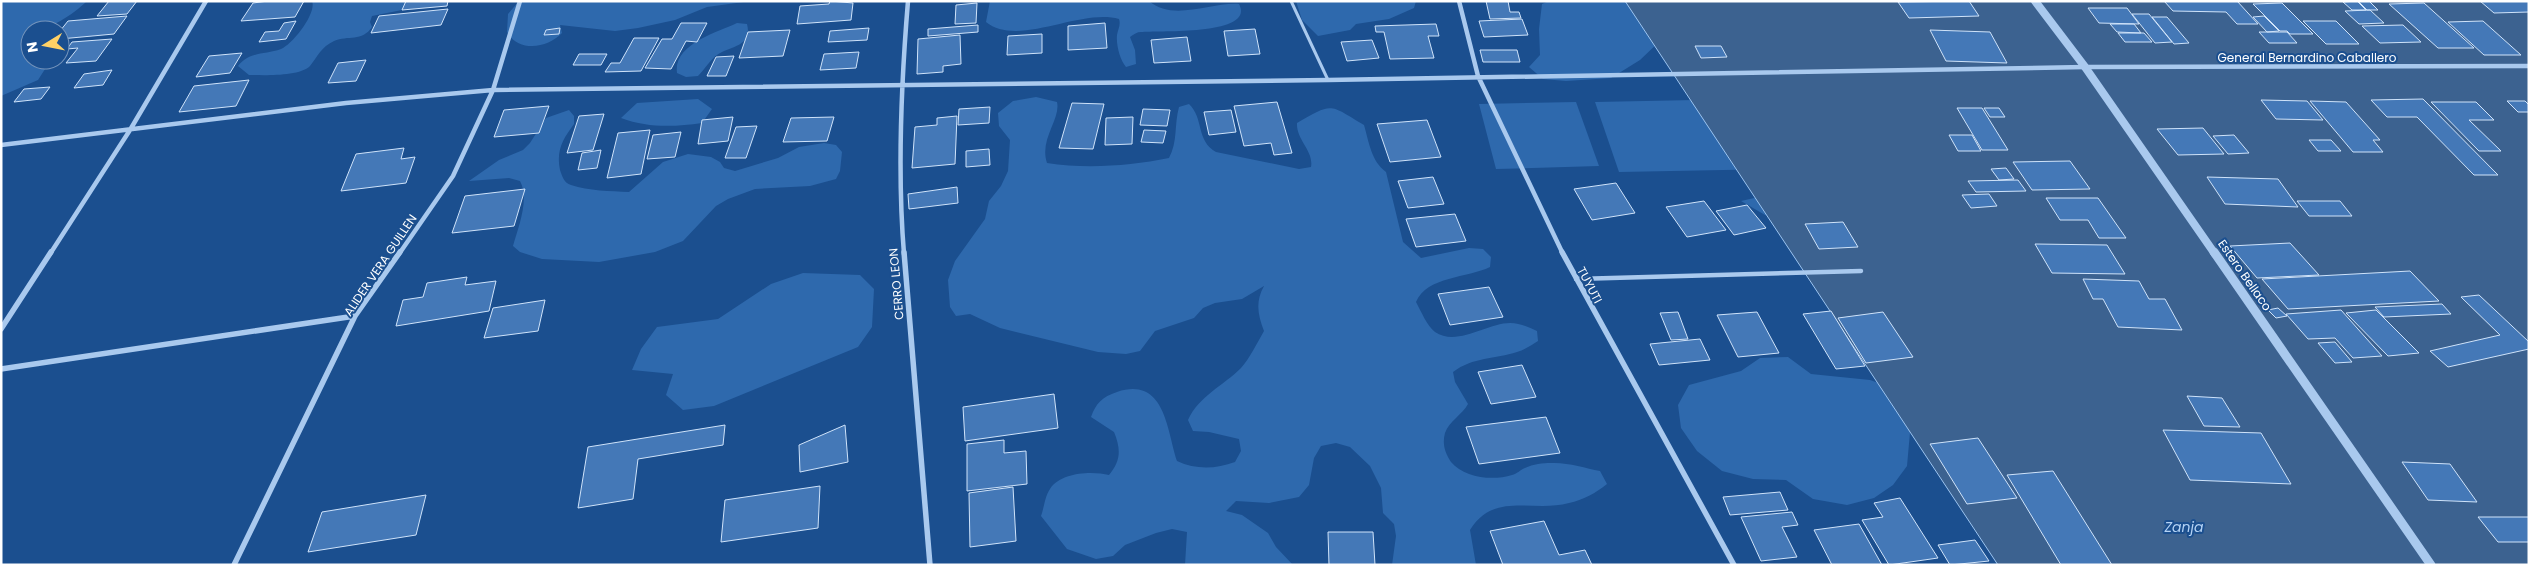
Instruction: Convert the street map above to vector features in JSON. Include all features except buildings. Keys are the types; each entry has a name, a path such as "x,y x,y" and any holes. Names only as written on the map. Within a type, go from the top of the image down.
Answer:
{"street":[{"path":"1,329 130,130 206,1"},
{"name":"ALIDER VERA GUILLEN","path":"234,565 354,316 453,176 493,90 520,1"},
{"name":"CERRO LEON","path":"908,1 901,86 901,222 930,565"},
{"name":"TUYUTI","path":"1459,1 1478,76 1575,279 1734,565"},
{"name":"Estero Bellaco","path":"2035,1 2086,67 2431,565"},
{"name":"General Bernardino Caballero","path":"1,146 346,103 493,90 1328,80 2086,67 2529,66"},
{"path":"1,368 354,316"}],"lane":[{"path":"1291,1 1328,80"},
{"path":"1575,279 1861,272"}],"shaded area":[{"path":"1,1 87,1 62,20 20,20 20,70 44,70 38,80 1,96"},
{"path":"312,1 404,1 412,3 407,9 372,16 370,22 372,27 368,32 364,35 339,39 330,43 305,70 281,75 249,75 238,66 248,58 281,49 292,41 308,20 313,6"},
{"path":"519,1 751,1 707,7 675,20 615,31 560,25 562,33 556,38 542,45 526,46 512,39 507,32 508,14"},
{"path":"990,1 1149,1 1159,7 1181,11 1239,4 1240,14 1233,22 1220,26 1184,31 1136,33 1130,37 1135,50 1136,64 1126,67 1120,56 1117,43 1119,19 1103,17 1086,18 1032,30 1015,31 999,29 986,22"},
{"path":"1296,1 1416,1 1414,8 1389,19 1356,24 1350,30 1318,36 1302,20"},
{"path":"1549,1 1739,1 1661,40 1640,60 1611,78 1566,81 1543,79 1529,67 1540,55 1539,29 1542,4"},
{"path":"737,23 747,24 748,32 744,42 717,55 698,76 686,77 677,73 678,63 682,54 689,47 698,40"},
{"path":"1036,97 1057,102 1056,115 1045,154 1047,163 1062,165 1108,166 1169,158 1174,145 1179,107 1189,104 1197,116 1205,142 1216,152 1299,169 1311,167 1311,161 1299,135 1297,123 1318,112 1331,108 1344,113 1364,125 1374,157 1386,172 1403,242 1421,258 1469,248 1483,249 1491,257 1490,267 1438,282 1421,293 1416,302 1432,329 1444,336 1453,337 1510,323 1521,324 1537,331 1538,341 1525,349 1476,361 1453,372 1455,382 1468,404 1449,425 1445,433 1445,448 1451,462 1463,472 1488,478 1512,475 1538,464 1563,463 1600,471 1607,484 1589,496 1569,503 1502,507 1491,511 1480,518 1470,530 1476,565 1392,565 1396,536 1394,524 1383,513 1381,488 1370,466 1350,447 1336,443 1321,446 1314,458 1309,485 1299,497 1269,503 1236,501 1226,511 1242,515 1268,533 1276,547 1293,565 1185,565 1187,532 1172,529 1125,545 1113,556 1096,559 1067,549 1041,516 1047,495 1055,483 1077,474 1094,473 1109,475 1116,465 1119,449 1114,432 1091,417 1097,404 1107,396 1133,389 1145,392 1154,399 1166,421 1177,461 1199,467 1221,466 1235,462 1241,451 1239,439 1209,432 1193,431 1188,420 1198,404 1241,368 1264,331 1258,303 1264,286 1242,299 1215,303 1203,308 1194,318 1155,331 1140,351 1126,354 1098,352 1000,328 970,314 956,316 950,307 948,280 955,261 985,219 989,201 1001,186 1008,171 1010,140 999,126 998,113 1013,101"},
{"path":"698,99 712,109 702,123 661,126 641,124 621,118 637,103"},
{"path":"1745,99 1777,169 1619,172 1595,102"},
{"path":"1858,101 1880,101 1923,124 1949,169 1949,184 1938,195 1953,212 1979,215 2002,211 2031,220 2021,231 2000,236 1999,250 2016,267 2039,282 2076,318 2099,334 2156,337 2186,342 2216,352 2236,394 2189,407 2171,441 2153,453 2156,472 2154,485 2148,497 2135,511 2102,509 2071,492 2045,471 2028,448 1999,430 1967,420 1937,415 1911,421 1907,466 1893,485 1874,498 1847,505 1813,499 1786,480 1753,479 1722,471 1697,451 1681,428 1678,405 1689,385 1741,371 1760,358 1788,357 1811,374 1870,380 1899,390 1932,396 1945,358 1926,316 1908,297 1887,282 1844,226 1818,219 1792,219 1765,215 1741,201 1763,196 1769,180 1804,143 1791,117 1825,105"},
{"path":"1576,102 1599,166 1496,169 1479,104"},
{"path":"569,110 574,116 574,124 561,145 559,163 565,181 578,187 629,192 663,162 688,154 711,157 720,162 724,168 735,171 778,158 799,147 824,143 836,145 842,152 840,171 836,179 810,186 755,189 728,199 716,206 683,241 655,252 599,262 542,259 520,252 513,246 520,222 524,196 520,181 509,178 469,181 499,160 523,150 530,143 546,118"},
{"path":"803,273 860,275 874,289 872,327 858,347 714,406 683,410 666,395 673,374 632,370 641,349 657,327 718,319 771,284"}],"water":[{"name":"Zanja","path":"1625,1 2529,1 2529,565 1998,565"}]}
